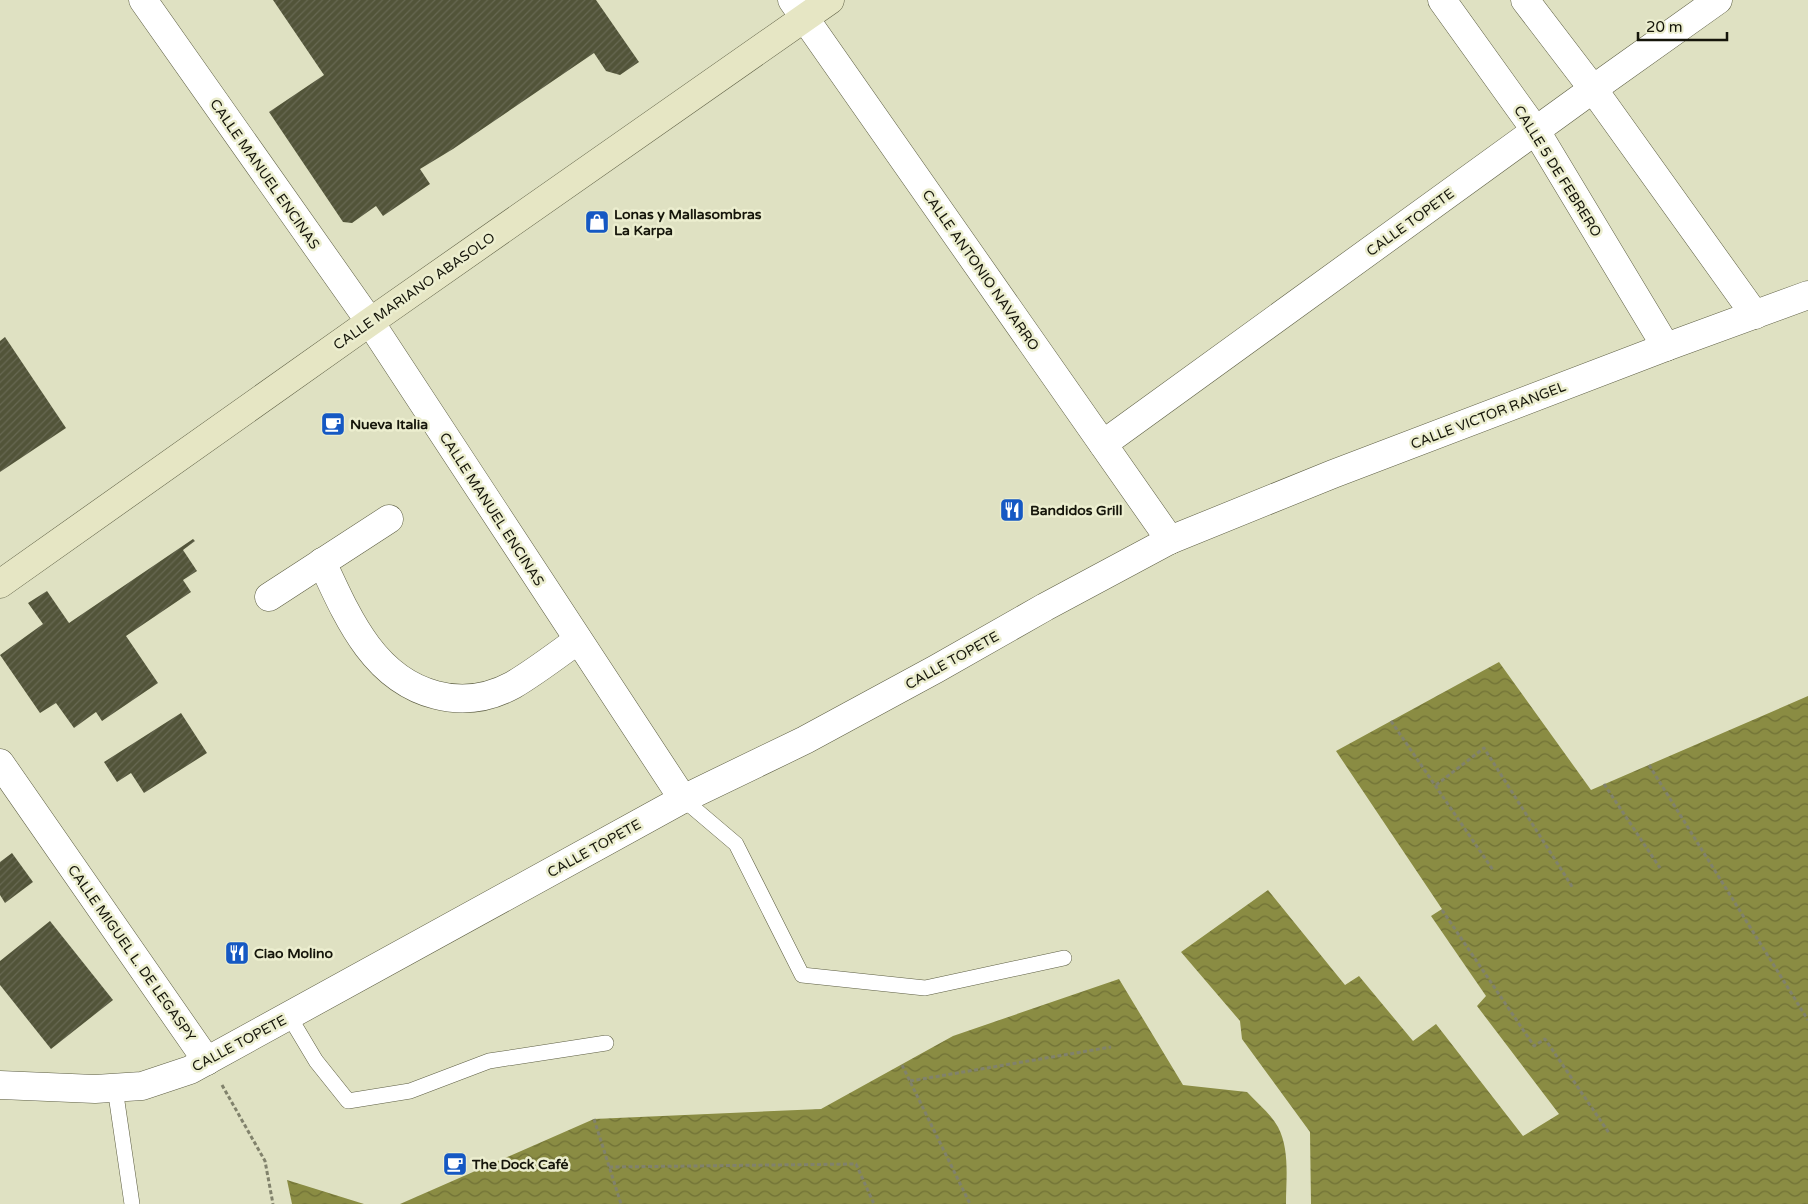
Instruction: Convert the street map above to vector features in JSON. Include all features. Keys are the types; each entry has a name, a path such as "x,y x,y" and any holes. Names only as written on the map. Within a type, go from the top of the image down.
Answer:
{"main road":[{"name":"CALLE MARIANO ABASOLO","path":"0,584 370,322 799,9 830,0"}],"street":[{"name":"CALLE MANUEL ENCINAS","path":"143,0 370,322 683,799"},
{"name":"CALLE 5 DE FEBRERO","path":"1442,0 1536,131 1666,347"},
{"path":"1525,0 1593,89 1754,315"},
{"name":"CALLE TOPETE","path":"1103,444 1718,0"},
{"name":"CALLE ANTONIO NAVARRO","path":"799,9 1170,540"},
{"name":"CALLE VICTOR RANGEL","path":"1170,540 1333,474 1808,295"},
{"path":"269,597 389,519"},
{"name":"CALLE TOPETE","path":"0,1085 94,1089 142,1086 190,1070 683,799 805,740 1170,540"},
{"path":"322,562 340,602 361,637 386,669 407,685 430,694 468,700 489,694 512,685 578,640"},
{"name":"CALLE MIGUEL L. DE LEGASPY","path":"0,763 208,1061"}],"lane":[{"path":"683,799 736,844 802,975 925,988 1064,958"},
{"path":"289,1016 316,1061 348,1101 410,1091 489,1061 606,1043"},
{"path":"114,1088 132,1204"}],"path":[{"path":"1392,721 1493,870"},
{"path":"1436,785 1484,748 1573,888"},
{"path":"1649,765 1808,1020"},
{"path":"1604,784 1660,868"},
{"path":"1442,910 1534,1046 1545,1039 1608,1133"},
{"path":"910,1080 1111,1048"},
{"path":"208,1061 265,1161 273,1204"},
{"path":"902,1064 970,1204"},
{"path":"594,1119 621,1204"},
{"path":"609,1167 856,1164 874,1204"}],"water":[{"path":"1499,662 1591,790 1808,696 1808,1204 1311,1204 1310,1132 1242,1039 1240,1021 1181,952 1268,890 1345,985 1359,976 1413,1041 1436,1024 1523,1136 1559,1114 1477,1006 1486,996 1431,916 1442,909 1336,751"},
{"path":"1119,979 1183,1085 1247,1092 1275,1122 1282,1136 1286,1155 1286,1204 400,1204 594,1119 821,1109 953,1036"},
{"path":"287,1180 364,1204 292,1204"}],"building":[{"path":"273,0 596,0 639,62 620,75 606,71 594,53 453,149 420,169 430,184 383,216 376,206 352,223 343,222 269,112 324,75"},
{"path":"5,337 66,428 0,472 0,341"},
{"path":"193,539 195,541 183,550 197,571 183,580 191,592 126,636 158,683 102,721 96,712 74,728 56,703 40,713 0,655 43,624 28,603 47,591 69,623"},
{"path":"181,713 207,753 144,793 131,773 117,782 104,762"},
{"path":"12,853 33,882 5,903 0,895 0,862"},
{"path":"50,921 113,1000 51,1049 0,985 0,961"}],"place":[{"name":"Lonas y Mallasombras La Karpa","path":"597,222"},
{"name":"Nueva Italia","path":"333,424"},
{"name":"Bandidos Grill","path":"1012,510"},
{"name":"Ciao Molino","path":"237,953"},
{"name":"The Dock Café","path":"455,1164"}]}
